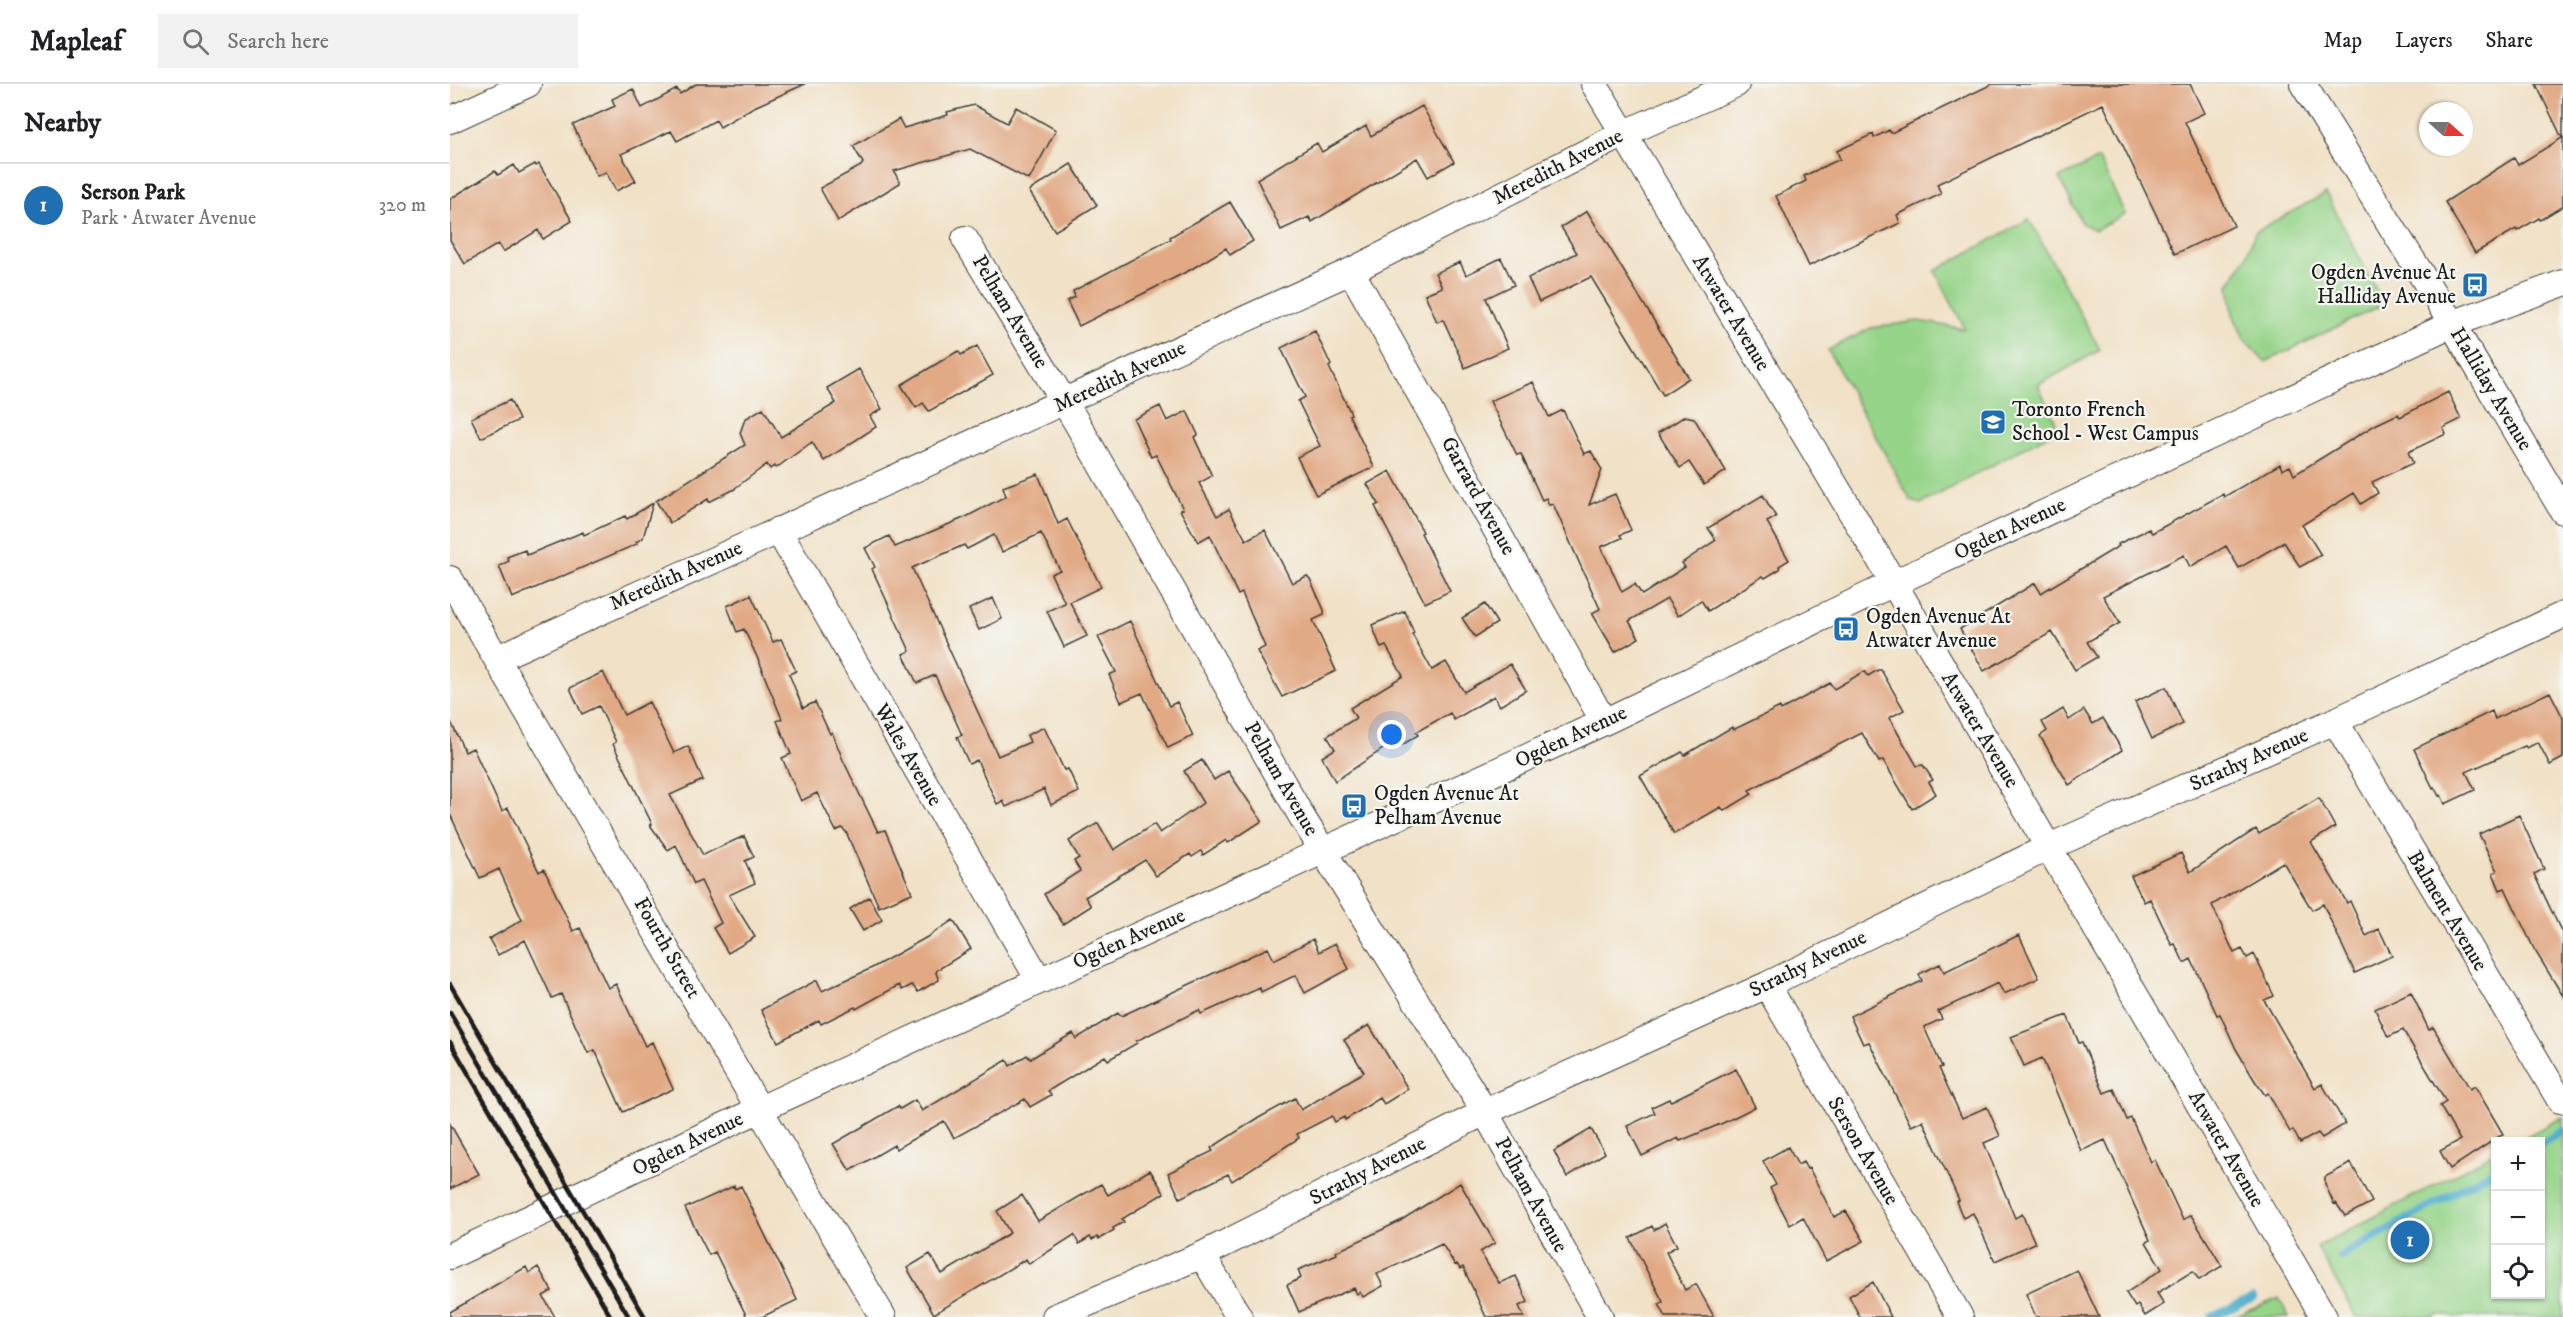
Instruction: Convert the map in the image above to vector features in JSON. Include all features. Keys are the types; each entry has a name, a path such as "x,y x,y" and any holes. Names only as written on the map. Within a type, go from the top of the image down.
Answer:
{"street":[{"path":"450,120 528,84"},
{"name":"Atwater Avenue","path":"1594,84 1894,583 2324,1317"},
{"name":"Meredith Avenue","path":"498,658 1352,271 1623,134 1736,84"},
{"name":"Halliday Avenue","path":"2303,84 2452,324 2563,511"},
{"name":"Pelham Avenue","path":"965,239 1064,402 1323,851 1485,1112 1600,1317"},
{"name":"Garrard Avenue","path":"1352,271 1604,722"},
{"name":"Ogden Avenue","path":"450,1256 1038,980 1604,722 1894,583 2452,324 2563,283"},
{"name":"Wales Avenue","path":"778,530 1038,980"},
{"name":"Fourth Street","path":"450,579 883,1317"},
{"name":"Strathy Avenue","path":"1055,1317 1202,1256 1485,1112 1767,985 2049,847 2335,721 2563,615"},
{"name":"Balment Avenue","path":"2335,721 2560,1100"},
{"name":"Serson Avenue","path":"1767,985 1960,1317"},
{"path":"1202,1256 1239,1317"}],"green space":[{"path":"2099,159 2125,214 2095,230 2082,223 2059,178"},
{"path":"2326,193 2381,299 2378,307 2265,362 2245,341 2233,314 2229,285 2246,257 2255,232"},
{"path":"2029,219 2100,350 2038,385 2059,429 1921,504 1911,501 1828,350 1871,328 1918,321 1965,329 1935,271"},
{"path":"2563,1117 2563,1317 2452,1317 2439,1314 2432,1317 2356,1317 2317,1247 2491,1155 2491,1299 2545,1299 2545,1137 2525,1137"},
{"path":"2279,1298 2289,1317 2234,1317"}],"building":[{"path":"696,84 805,84 752,108 720,127 716,120 677,141 671,131 621,154 636,181 616,191 606,172 597,176 573,125 615,106 612,99 633,89 642,108 677,89 680,94"},
{"path":"1992,84 2190,84 2204,113 2185,122 2234,226 2175,254 2103,104 1937,184 1941,194 1897,215 1900,223 1809,266 1776,196 1806,181 1804,176 1840,159 1837,151 1873,134 1874,138 1889,130 1891,133"},
{"path":"2536,84 2563,84 2563,206 2540,220 2539,218 2517,231 2516,229 2475,253 2445,202 2514,158 2518,165 2562,138"},
{"path":"974,105 1007,123 1016,107 1056,130 1029,180 970,149 894,171 900,183 838,221 820,188 861,166 863,163 853,146 899,119 904,128"},
{"path":"1422,106 1454,162 1428,177 1417,158 1312,222 1309,217 1281,230 1257,179 1317,143 1322,152 1366,126 1371,136"},
{"path":"535,164 536,166 539,164 572,221 543,239 538,230 503,252 498,244 465,264 450,240 450,199 495,171 498,175 514,165 519,173"},
{"path":"1071,164 1097,205 1055,231 1029,191"},
{"path":"1230,202 1253,241 1230,255 1226,248 1190,270 1079,326 1067,301 1075,297 1073,291 1171,239 1170,237"},
{"path":"1587,211 1689,378 1663,395 1591,277 1539,302 1528,278 1577,253 1561,227"},
{"path":"1501,258 1514,285 1486,298 1508,348 1465,368 1443,319 1437,322 1425,294 1442,287 1435,273 1460,262 1466,275"},
{"path":"1315,331 1351,414 1349,415 1374,467 1316,495 1297,457 1320,446 1298,401 1305,397 1281,348"},
{"path":"977,346 993,375 929,411 923,403 916,408 901,385 958,351 961,355"},
{"path":"859,369 882,409 870,416 876,427 824,461 812,442 776,468 774,466 770,469 767,464 735,489 709,502 708,499 670,523 656,501 745,445 740,433 745,419 763,408 781,437 836,403 827,388"},
{"path":"1533,382 1549,417 1563,410 1584,454 1591,451 1602,470 1589,505 1615,494 1631,530 1620,535 1622,538 1601,547 1622,592 1635,584 1642,595 1685,567 1682,563 1716,540 1708,528 1763,495 1776,517 1767,522 1789,560 1779,566 1780,569 1765,578 1763,576 1708,611 1701,600 1678,616 1667,599 1629,621 1639,638 1615,652 1592,613 1600,609 1553,504 1549,505 1546,498 1542,500 1521,454 1517,455 1490,401"},
{"path":"2448,392 2461,419 2443,428 2446,434 2408,452 2413,463 2372,482 2378,493 2361,504 2354,493 2302,525 2321,555 2300,567 2284,542 2239,568 2226,546 2190,567 2184,555 2103,596 2120,623 2087,642 2097,657 2075,670 2052,632 1984,671 1960,629 2035,583 2041,593 2119,546 2118,544 2149,529 2152,533 2223,494 2224,497 2280,464 2282,470 2290,466 2294,475 2375,425 2398,414 2400,417"},
{"path":"510,400 519,420 481,438 471,418"},
{"path":"1160,406 1167,421 1187,411 1198,435 1194,437 1212,476 1199,483 1217,516 1229,509 1246,540 1265,530 1292,583 1307,576 1310,579 1324,610 1324,615 1313,620 1336,671 1282,697 1257,651 1265,647 1242,593 1238,595 1210,535 1198,542 1180,510 1183,509 1156,455 1151,457 1134,419"},
{"path":"1685,416 1694,418 1726,471 1704,485 1689,462 1680,468 1658,433"},
{"path":"1390,471 1423,532 1421,533 1450,591 1425,603 1375,506 1379,504 1367,484"},
{"path":"1038,474 1058,524 1067,519 1101,587 1070,602 1087,636 1064,647 1047,611 1065,603 1051,574 1060,570 1041,533 1002,552 994,535 967,549 964,545 912,568 998,756 1030,742 1027,735 1044,727 1064,770 1068,769 1079,792 1051,805 1044,789 1006,807 1003,801 997,804 977,760 969,764 957,737 962,735 935,675 917,683 903,654 910,651 872,569 875,567 865,548 889,536 895,547 966,517 1006,496 1003,487"},
{"path":"653,503 643,538 636,542 637,544 512,598 499,566 509,561 507,557 525,550 527,555 583,532 584,535 625,516 627,519"},
{"path":"751,595 773,642 781,639 796,671 789,674 803,708 815,702 830,734 832,732 878,832 885,830 912,893 879,907 846,832 842,828 836,831 817,793 801,801 782,758 791,754 777,721 782,719 744,629 737,632 727,606"},
{"path":"993,598 1002,619 979,630 969,609"},
{"path":"1485,604 1497,623 1475,637 1462,618"},
{"path":"1405,611 1414,633 1412,634 1432,670 1446,662 1464,692 1510,664 1526,690 1500,706 1494,696 1454,720 1450,713 1416,732 1418,735 1402,745 1398,739 1335,781 1322,757 1335,749 1327,736 1356,718 1350,708 1403,676 1386,646 1381,648 1372,625"},
{"path":"1130,621 1169,706 1177,702 1193,736 1168,748 1142,693 1121,702 1109,675 1116,672 1098,637"},
{"path":"1881,670 1904,710 1889,718 1917,766 1923,765 1933,780 1929,782 1936,794 1912,809 1883,760 1879,762 1862,733 1749,790 1752,794 1724,811 1721,807 1674,834 1640,776 1682,752 1685,755 1732,727 1733,730 1780,707 1781,710 1830,683 1834,689 1865,671 1868,676"},
{"path":"603,672 624,715 649,702 674,753 688,746 703,780 670,795 703,855 744,836 754,857 745,861 755,883 729,895 755,937 728,953 713,928 721,923 701,881 694,884 676,845 668,850 650,825 652,824 613,744 616,742 599,706 582,714 570,688"},
{"path":"2166,687 2183,724 2152,739 2135,702"},
{"path":"2550,692 2563,718 2563,758 2550,765 2538,742 2527,748 2525,746 2466,772 2475,790 2445,804 2441,795 2439,796 2433,788 2414,749 2492,711 2495,719"},
{"path":"2063,709 2069,720 2084,710 2093,724 2103,718 2122,750 2069,785 2040,736 2047,731 2042,722"},
{"path":"450,720 465,752 473,748 502,811 508,808 539,872 544,869 573,931 580,928 608,988 616,984 645,1046 652,1042 673,1089 623,1112 595,1050 588,1053 561,994 552,998 525,940 498,955 489,939 522,920 499,869 480,878 450,814"},
{"path":"1202,760 1214,780 1228,771 1262,821 1228,843 1226,840 1203,855 1201,851 1192,857 1190,854 1156,876 1145,860 1085,897 1091,906 1063,924 1044,894 1080,871 1074,861 1079,858 1069,841 1098,823 1114,850 1154,824 1160,833 1203,803 1184,771"},
{"path":"2319,798 2335,827 2311,842 2347,903 2350,901 2366,936 2379,929 2392,956 2355,973 2323,904 2312,910 2283,862 2212,905 2234,953 2242,949 2247,958 2254,954 2274,996 2264,1000 2315,1088 2322,1084 2345,1124 2322,1138 2318,1133 2300,1143 2293,1130 2290,1132 2268,1093 2265,1095 2255,1081 2236,1049 2191,959 2184,963 2175,944 2172,945 2150,899 2144,902 2131,876 2181,853 2190,872 2256,829 2259,834"},
{"path":"2519,815 2544,869 2534,874 2563,935 2563,996 2534,949 2505,888 2500,890 2493,873 2497,871 2479,834"},
{"path":"869,897 882,920 863,931 850,909"},
{"path":"953,920 971,949 937,970 939,980 918,992 912,985 902,990 899,985 856,1009 855,1007 821,1024 819,1020 778,1042 761,1010 817,980 822,991 872,968"},
{"path":"2019,935 2039,978 2004,994 1998,983 1938,1011 1942,1019 1924,1027 1942,1067 1939,1068 1962,1118 1987,1107 2000,1136 1984,1143 2015,1218 2022,1214 2035,1243 1995,1261 1973,1213 1963,1218 1956,1201 1959,1200 1923,1121 1911,1126 1869,1042 1863,1044 1850,1016 1922,981 1919,974 1940,964 1944,972"},
{"path":"1313,939 1319,952 1335,943 1349,969 1305,993 1296,975 1261,992 1260,988 1201,1014 1199,1010 1136,1041 1137,1043 1108,1060 1105,1056 1048,1091 1051,1095 1030,1107 1025,1099 954,1138 944,1121 896,1149 894,1145 850,1171 833,1144 898,1106 900,1109 915,1100 922,1111 1007,1060 1010,1066 1027,1055 1030,1059 1073,1033 1076,1039 1118,1013 1121,1016 1268,948 1274,960"},
{"path":"2411,992 2429,1030 2433,1027 2470,1089 2475,1086 2503,1134 2498,1137 2491,1137 2491,1142 2450,1169 2440,1151 2460,1140 2440,1106 2446,1102 2403,1030 2388,1037 2375,1009"},
{"path":"2067,1015 2079,1043 2082,1042 2104,1093 2114,1089 2127,1120 2131,1118 2151,1162 2155,1160 2183,1220 2191,1215 2222,1266 2199,1280 2193,1271 2157,1293 2164,1304 2145,1316 2138,1305 2135,1307 2126,1293 2162,1269 2146,1242 2150,1240 2105,1140 2081,1151 2042,1058 2024,1066 2011,1037"},
{"path":"1369,1025 1408,1089 1384,1104 1380,1098 1345,1120 1344,1117 1335,1122 1332,1116 1297,1134 1299,1138 1232,1181 1228,1174 1180,1198 1168,1173 1213,1151 1211,1148 1295,1098 1301,1110 1364,1072 1344,1040"},
{"path":"1736,1069 1755,1107 1680,1141 1678,1138 1642,1156 1627,1126 1655,1113 1652,1107 1669,1099 1671,1101"},
{"path":"450,1124 479,1174 450,1189"},
{"path":"1591,1129 1605,1153 1567,1177 1554,1151"},
{"path":"1788,1147 1798,1165 1803,1162 1807,1169 1809,1168 1834,1217 1846,1211 1864,1241 1826,1261 1803,1217 1790,1225 1770,1188 1776,1185 1763,1161"},
{"path":"2351,1163 2372,1202 2345,1216 2336,1203 2334,1204 2325,1184 2325,1177"},
{"path":"1150,1170 1164,1193 1122,1219 1124,1222 1113,1228 1114,1230 1099,1239 1097,1237 1092,1240 1090,1237 1079,1244 1074,1235 1029,1264 1026,1259 934,1314 907,1268 930,1254 942,1274 1010,1233 997,1211 1022,1195 1038,1221 1101,1184 1108,1195"},
{"path":"1460,1183 1495,1243 1480,1252 1499,1283 1516,1276 1528,1302 1519,1306 1524,1317 1486,1317 1463,1267 1460,1269 1457,1264 1455,1265 1442,1244 1377,1274 1383,1286 1363,1297 1360,1292 1357,1294 1354,1288 1299,1312 1287,1285 1301,1278 1298,1270 1337,1254 1336,1252 1400,1221"},
{"path":"734,1186 735,1189 741,1186 797,1300 762,1317 747,1317 715,1252 709,1255 685,1208"},
{"path":"1665,1223 1677,1246 1666,1252 1685,1290 1696,1284 1714,1317 1666,1317 1659,1304 1663,1302 1630,1238 1652,1226 1654,1230"},
{"path":"526,1267 529,1273 538,1267 552,1291 543,1296 555,1317 450,1317 450,1312"},
{"path":"2077,1270 2099,1317 2036,1317 2026,1294"},
{"path":"1873,1282 1891,1317 1860,1317 1849,1296"}],"waterway":[{"path":"2545,1141 2563,1131"},
{"path":"2341,1256 2491,1172"},
{"path":"2212,1317 2253,1298"}],"railway":[{"path":"450,984 645,1317"},
{"path":"450,1013 629,1317"},
{"path":"450,1042 611,1317"}],"place":[{"name":"Ogden Avenue At Halliday Avenue","path":"2475,285"},
{"name":"Toronto French School - West Campus","path":"1993,422"},
{"name":"Ogden Avenue At Atwater Avenue","path":"1846,629"},
{"name":"Ogden Avenue At Pelham Avenue","path":"1354,806"},
{"name":"Serson Park","path":"2410,1240"}]}
